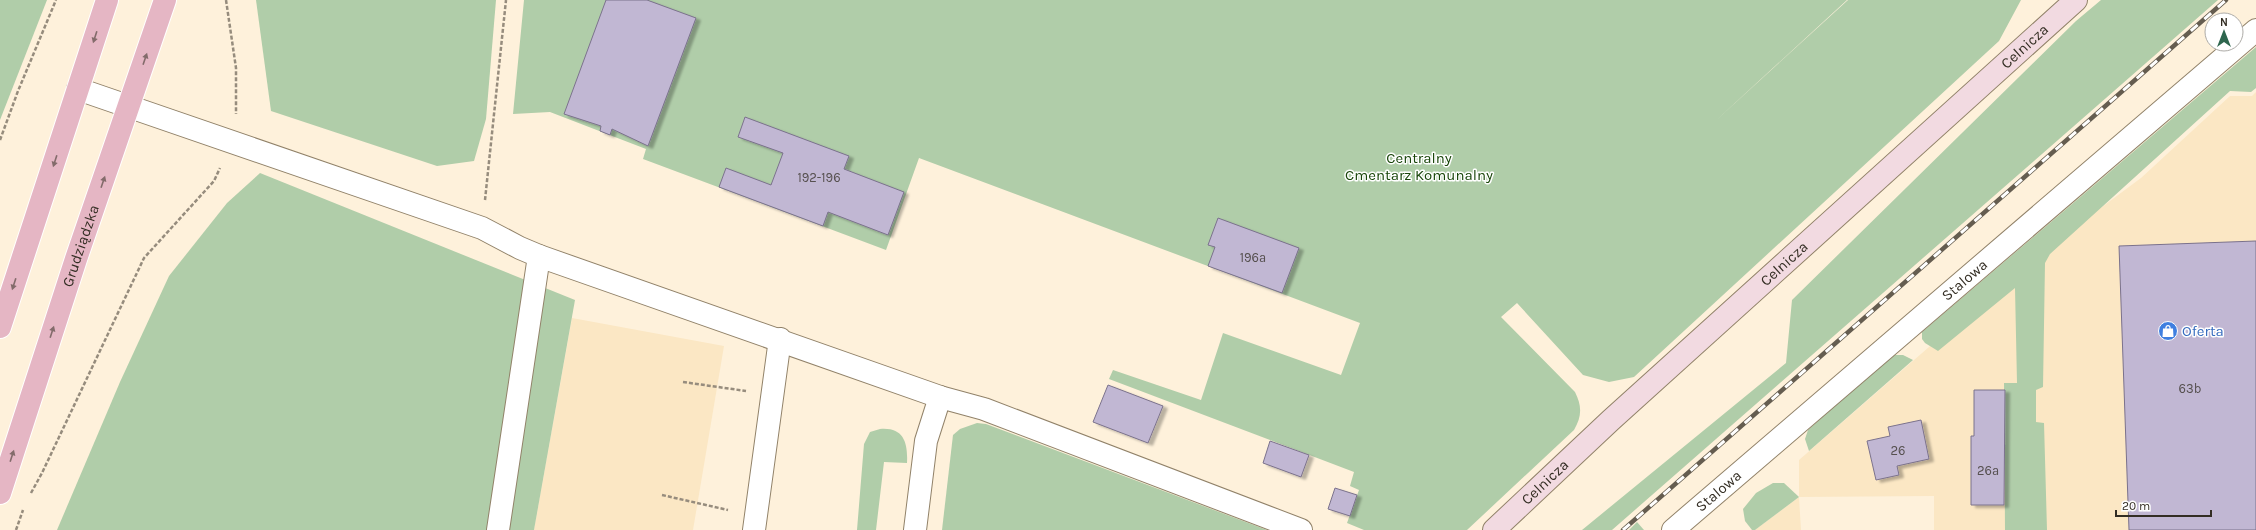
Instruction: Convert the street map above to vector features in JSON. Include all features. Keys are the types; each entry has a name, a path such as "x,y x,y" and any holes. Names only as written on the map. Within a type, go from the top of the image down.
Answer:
{"main road":[{"path":"0,327 107,0"},
{"name":"Grudziądzka","path":"0,493 76,259 165,0"}],"street":[{"name":"Celnicza","path":"1494,530 1617,415 2076,0"},
{"name":"Stalowa","path":"1673,530 2256,30"},
{"path":"78,89 482,228 539,256 780,339 940,397 984,409 1301,530"},
{"path":"498,530 539,256"},
{"path":"755,523 780,339"},
{"path":"915,530 926,441 940,397"}],"path":[{"path":"0,140 18,91 56,0"},
{"path":"27,499 42,474 144,258 214,181 236,130 236,68 226,0"},
{"path":"482,228 506,0"},
{"path":"683,382 772,394"},
{"path":"662,495 755,523"},
{"path":"16,530 25,505"}],"shaded area":[{"path":"2256,92 2256,530 1934,530 1934,496 1799,497 1799,460 2021,267 2141,178 2230,96 2252,96"},
{"path":"572,318 724,346 693,530 534,530"},
{"path":"1799,497 1801,530 1755,530"}],"green space":[{"path":"0,0 47,0 0,120"},
{"path":"256,0 496,0 486,119 474,161 437,166 271,111"},
{"name":"Centralny Cmentarz Komunalny","path":"524,0 1847,0 1711,125 1848,0 2021,0 1999,41 1634,377 1609,382 1583,375 1517,303 1501,317 1575,392 1580,406 1580,416 1574,430 1467,530 1364,530 1347,523 1359,490 1350,486 1354,472 1109,379 1113,370 1201,400 1223,333 1341,375 1360,323 919,158 886,250 643,159 646,149 550,112 513,114"},
{"path":"2101,0 2218,0 1612,530 1582,530 1786,363 1792,300 2076,21"},
{"path":"2256,47 2256,88 2251,92 2230,91 2050,254 2045,263 2043,387 2036,390 2036,422 2044,423 2047,530 2005,530 2004,383 2017,383 2015,288 1938,351 1925,343 1922,339 1922,332"},
{"path":"260,173 575,300 534,530 57,530 120,382 169,276 227,203"},
{"path":"1895,355 1903,355 1913,360 1809,451 1805,439 1808,430 1885,360"},
{"path":"977,423 986,424 1267,530 942,530 953,435 960,429"},
{"path":"880,429 894,431 903,438 907,449 907,463 884,462 876,530 857,530 864,444 870,432"},
{"path":"1773,483 1784,483 1799,497 1755,530 1752,530 1745,521 1743,509 1756,493"},
{"path":"1637,522 1644,530 1629,530"}],"building":[{"path":"606,0 647,0 696,18 648,146 612,129 610,135 600,131 601,126 564,114"},
{"path":"745,117 849,156 844,169 904,192 888,235 828,212 823,226 719,187 726,168 771,185 783,153 738,137"},
{"path":"1218,218 1299,248 1282,293 1208,266 1215,247 1208,245"},
{"path":"2256,241 2256,530 2129,530 2119,246"},
{"path":"1108,385 1163,406 1148,443 1093,422"},
{"path":"1974,390 2005,390 2004,505 1971,505 1971,436 1974,436"},
{"path":"1921,420 1929,459 1897,466 1899,475 1876,480 1867,441 1890,436 1888,427"},
{"path":"1270,441 1309,455 1301,477 1263,463"},
{"path":"1335,488 1357,495 1350,516 1328,509"}],"railway":[{"path":"1623,530 2226,0"}],"place":[{"name":"Oferta","path":"2168,331"}]}
